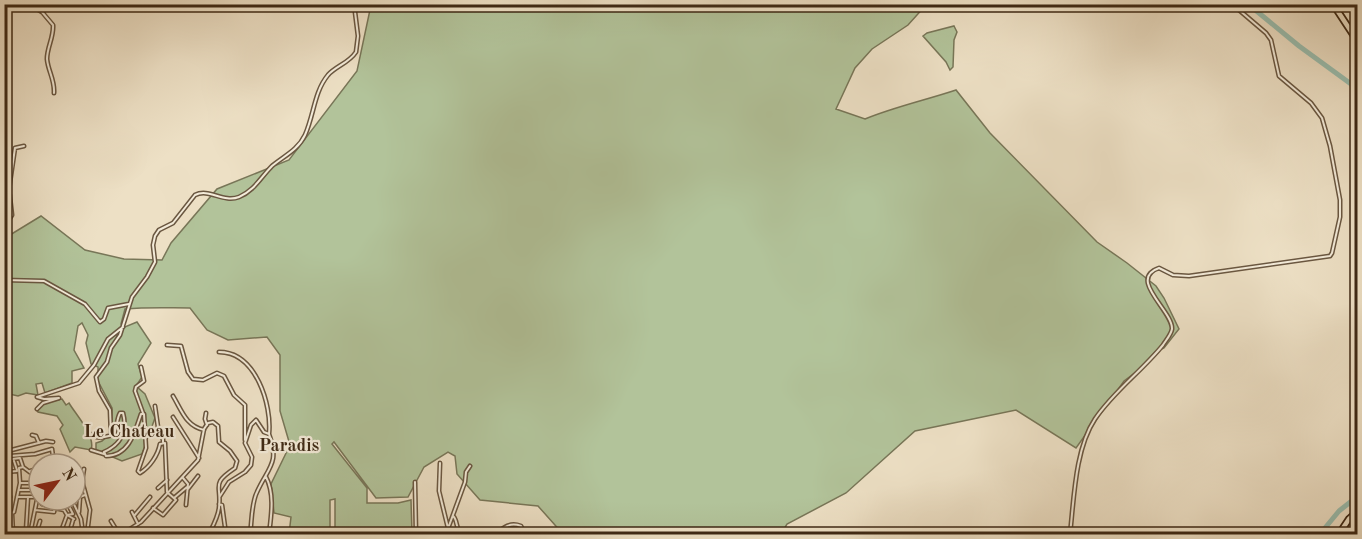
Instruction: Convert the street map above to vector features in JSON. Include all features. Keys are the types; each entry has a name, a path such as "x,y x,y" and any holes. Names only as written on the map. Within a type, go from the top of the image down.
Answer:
{"main road":[{"path":"1333,4 1358,42"},
{"path":"1339,534 1349,519 1358,511"}],"street":[{"path":"29,4 42,12 53,25 53,36 47,58 48,70 53,78 54,93"},
{"path":"42,12 53,4"},
{"path":"109,436 110,410 96,381 111,348 120,335 134,294 155,262 153,245 155,236 173,223 191,198 202,192 225,198 240,196 252,189 274,165 299,145 309,126 314,103 326,78 356,52 358,36 354,4"},
{"path":"1070,534 1080,459 1086,434 1124,384 1142,369 1160,348 1172,328 1148,282 1147,278 1150,273 1159,268 1173,275 1189,276 1288,263 1330,256 1332,253 1340,217 1340,200 1330,146 1322,118 1311,103 1280,75 1271,40 1266,33 1232,4"},
{"path":"4,218 10,218 12,215 9,189 15,148 24,146"},
{"path":"4,280 44,281 79,299 91,309 100,322 104,320 108,308 130,304"},
{"path":"37,409 43,403 59,398 37,397 79,383 94,364 108,339 123,327"},
{"path":"167,345 181,346 192,379 200,380 217,373 221,374 234,395 246,405 246,443 252,457 251,465 245,472 229,482 220,496"},
{"path":"219,352 234,355 242,361 260,382 267,401 272,464 256,496 250,534"},
{"path":"141,367 144,381 143,384 137,386 135,391 145,418 146,448 138,468 140,473 155,458 162,442"},
{"path":"173,396 191,426 204,430"},
{"path":"155,406 159,434 163,439 162,442 165,443 167,492 175,499"},
{"path":"89,433 99,438 115,433 120,413 123,413 120,440 104,454"},
{"path":"92,450 109,456 124,449 133,438 142,413"},
{"path":"111,521 120,534 138,524 183,478 199,458 207,424 206,413"},
{"path":"173,417 199,458"},
{"path":"246,443 254,420 267,435 269,434"},
{"path":"207,424 211,422 217,424 219,442 237,462 235,468 220,481 217,517 209,534"},
{"path":"32,435 36,436 39,443"},
{"path":"4,452 39,443 53,442"},
{"path":"41,452 52,448 52,452"},
{"path":"5,461 10,456 27,455"},
{"path":"5,461 20,458 23,467 27,470"},
{"path":"14,461 22,483"},
{"path":"440,463 439,491 448,529"},
{"path":"446,534 470,466"},
{"path":"4,499 10,497 6,472 23,467"},
{"path":"153,508 163,515 198,476"},
{"path":"266,477 270,488 271,505 268,534"},
{"path":"4,516 14,512 23,478"},
{"path":"183,478 188,484 186,505"},
{"path":"158,488 167,480"},
{"path":"22,483 27,482"},
{"path":"415,482 416,534"},
{"path":"19,490 27,490"},
{"path":"17,497 27,497"},
{"path":"134,516 150,497"},
{"path":"87,501 90,510 87,534"},
{"path":"219,504 222,505 225,514 226,534"},
{"path":"4,506 11,513 13,534"},
{"path":"26,530 27,512"},
{"path":"12,529 30,532 35,512"},
{"path":"65,512 74,519 80,517"},
{"path":"67,515 73,514 72,512"},
{"path":"78,512 80,517"},
{"path":"80,512 82,534"},
{"path":"132,512 138,524"},
{"path":"60,534 67,515"},
{"path":"453,516 457,529 462,534"},
{"path":"69,534 74,519"},
{"path":"36,534 40,521"},
{"path":"496,534 510,524 521,526 525,534"},
{"path":"484,534 491,530"}],"green space":[{"path":"371,5 926,5 908,25 872,49 855,68 836,109 865,119 956,90 990,133 1097,242 1156,286 1179,329 1164,348 1155,352 1124,381 1076,448 1016,410 915,431 846,493 787,524 781,534 563,534 538,506 480,500 457,474 455,456 448,452 424,467 408,497 376,498 334,442 332,444 367,488 367,503 398,503 411,500 412,534 335,534 335,499 330,500 330,534 289,534 291,517 274,513 271,484 290,445 280,411 280,355 267,337 228,340 207,330 190,308 125,309 121,324 125,327 137,322 151,343 138,364 142,377 136,386 145,394 155,418 142,454 122,461 96,450 96,443 112,432 112,408 98,381 98,367 91,364 86,343 88,335 82,323 78,326 74,350 84,368 72,371 72,383 45,393 42,383 36,384 38,395 26,393 18,396 5,393 5,238 41,216 85,250 124,259 162,260 171,243 217,189 289,160 357,71"},
{"path":"954,26 957,32 954,40 953,67 950,70 946,62 923,36"},
{"path":"62,399 66,405 69,403 91,438 91,450 75,447 70,452 60,429 63,425 57,416 38,412 37,409 43,403"}],"waterway":[{"path":"1248,4 1299,46 1351,84 1358,95"},
{"path":"1320,534 1339,511 1358,496"}],"district":[{"name":"Le Chateau","path":"129,431"},
{"name":"Paradis","path":"289,445"}]}
